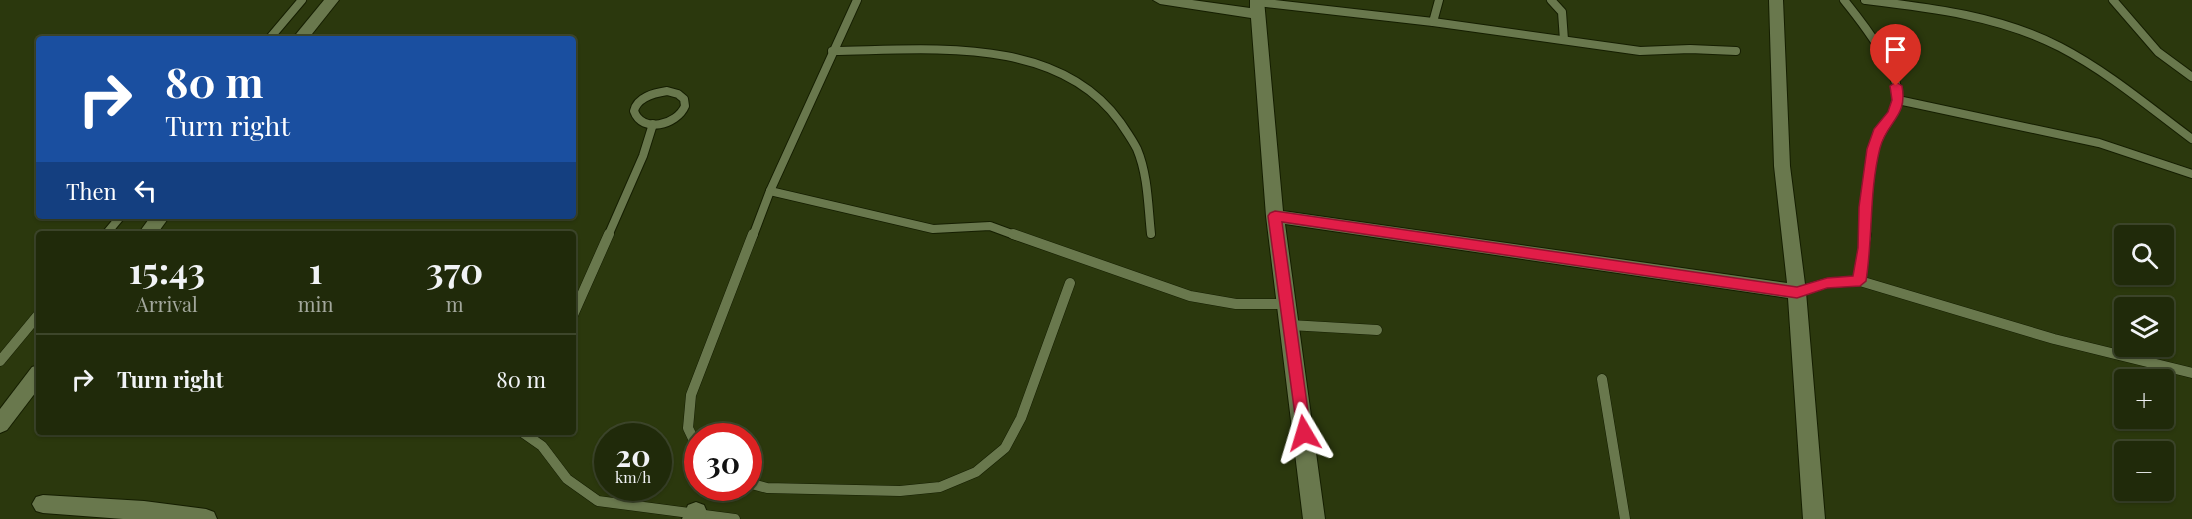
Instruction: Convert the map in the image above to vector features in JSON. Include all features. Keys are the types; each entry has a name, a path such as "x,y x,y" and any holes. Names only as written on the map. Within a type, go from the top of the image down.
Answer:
{"street":[{"path":"302,36 332,0"},
{"path":"1160,0 1258,5 1275,216 1314,519"},
{"path":"1776,0 1782,166 1797,292 1814,519"},
{"path":"1275,216 1797,292"},
{"path":"149,231 159,219"},
{"path":"0,424 36,377"},
{"path":"43,504 144,511 206,519"}],"lane":[{"path":"272,36 302,0"},
{"path":"688,423 691,395 770,191 857,0"},
{"path":"1433,22 1439,0"},
{"path":"1551,0 1557,2 1563,10 1564,40"},
{"path":"1844,0 1870,32 1881,51 1896,86 1898,100 1893,113 1881,129 1873,149 1860,281"},
{"path":"1864,0 1953,12 1989,20 2025,32 2060,47 2092,67 2192,139"},
{"path":"2113,0 2158,52 2192,77"},
{"path":"1258,5 1433,22 1650,52 1690,49 1736,51"},
{"path":"832,51 971,51 998,54 1048,67 1084,86 1114,111 1134,142 1143,177 1151,234"},
{"path":"655,92 676,92 683,97 685,104 683,111 665,122 653,124 643,122 637,117 635,110 638,103 655,92"},
{"path":"1898,100 2046,129 2099,143 2192,174"},
{"path":"576,308 643,156 653,124"},
{"path":"770,191 933,229 952,230 977,224 990,226 1164,288 1219,303 1287,304"},
{"path":"108,231 118,219"},
{"path":"1797,292 1827,283 1860,281 2034,333 2192,373"},
{"path":"762,487 900,491 940,487 976,472 1005,448 1021,418 1070,282"},
{"path":"0,361 36,318"},
{"path":"1290,325 1377,330"},
{"path":"1602,379 1625,519"},
{"path":"526,435 542,446 567,479 598,501 695,516 735,519"}],"route":[{"path":"1304,433 1275,216 1797,292 1842,280 1860,281 1873,149 1881,129 1893,113 1898,100 1896,86"}]}
